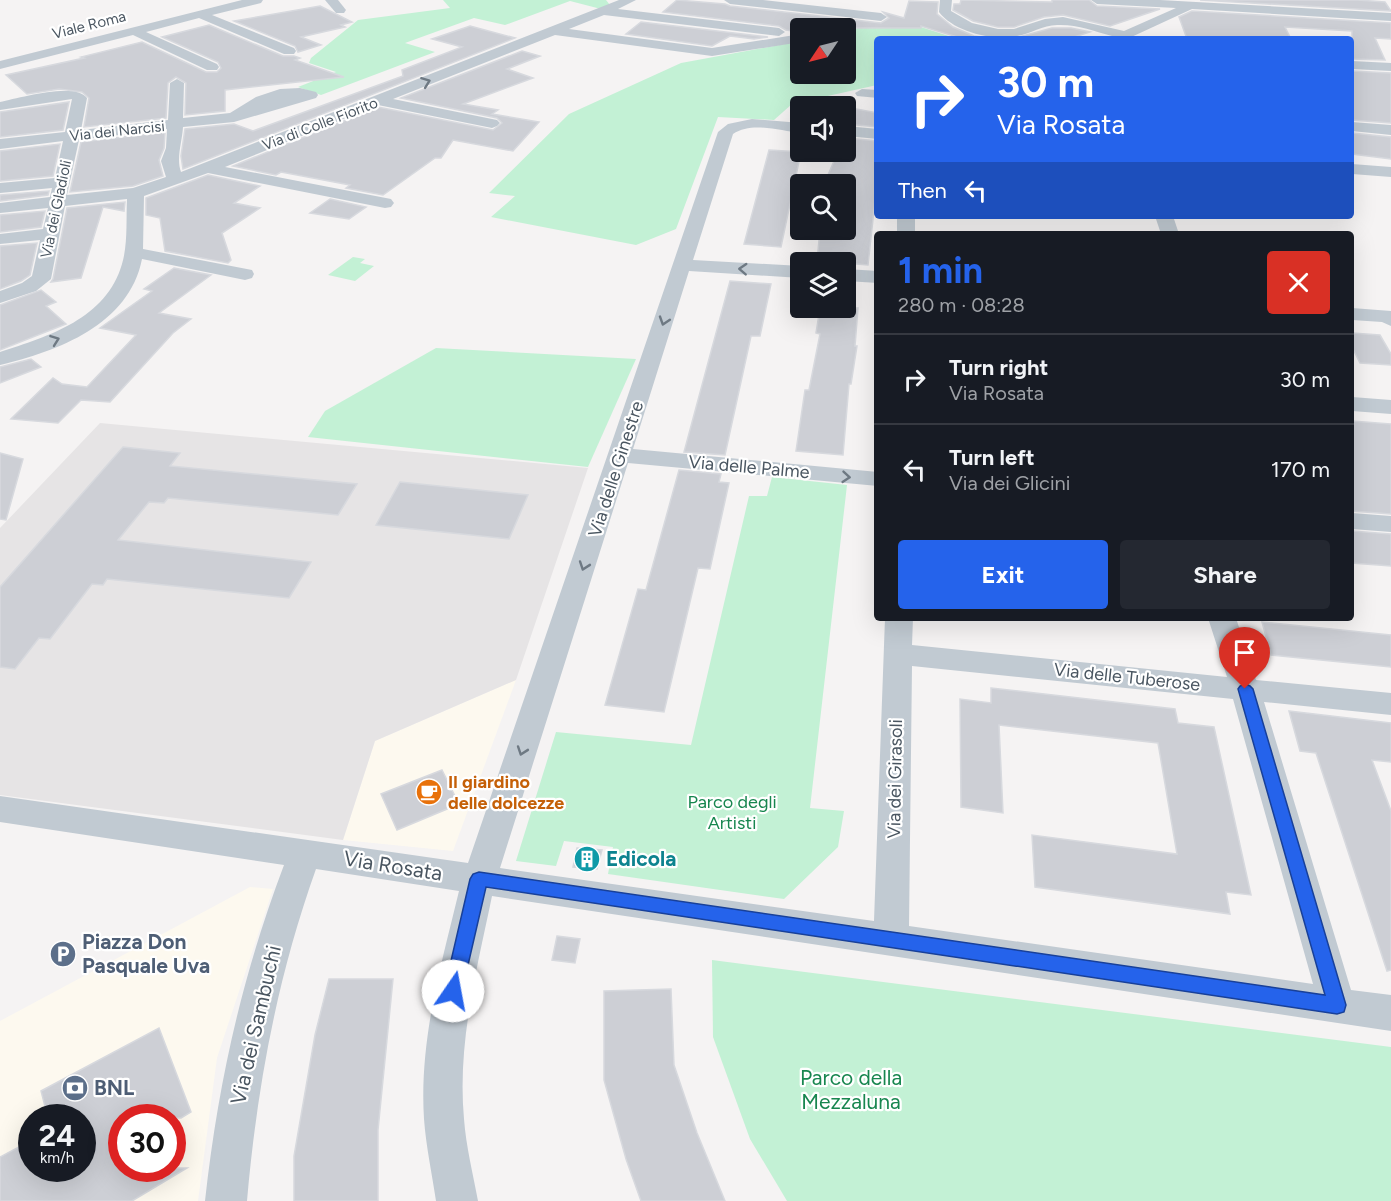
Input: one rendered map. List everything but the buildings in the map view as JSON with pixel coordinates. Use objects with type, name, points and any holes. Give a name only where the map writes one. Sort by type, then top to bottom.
[{"type":"street","name":"Viale Roma","points":[[0,65],[257,0]]},
{"type":"street","points":[[331,0],[340,10]]},
{"type":"street","name":"Via di Colle Fiorito","points":[[0,208],[136,193],[207,168],[630,0]]},
{"type":"street","points":[[730,0],[881,17]]},
{"type":"street","points":[[946,0],[945,12],[950,16],[967,25],[998,33],[1014,33],[1058,21],[1116,36]]},
{"type":"street","points":[[1096,0],[1189,3],[1391,17]]},
{"type":"street","points":[[241,4],[253,5],[272,1]]},
{"type":"street","points":[[742,15],[755,3]]},
{"type":"street","points":[[1122,36],[1189,3]]},
{"type":"street","points":[[603,11],[790,36]]},
{"type":"street","points":[[199,14],[289,51]]},
{"type":"street","points":[[134,31],[212,67]]},
{"type":"street","points":[[554,31],[712,52],[790,39]]},
{"type":"street","points":[[1354,65],[1391,67]]},
{"type":"street","points":[[175,180],[169,161],[174,148],[177,83]]},
{"type":"street","name":"Via dei Narcisi","points":[[0,144],[234,117],[258,100],[270,95],[295,91],[354,110]]},
{"type":"street","points":[[862,93],[874,94]]},
{"type":"street","name":"Via dei Gladioli","points":[[0,106],[79,95],[80,99],[69,118],[71,136],[40,281],[0,297]]},
{"type":"street","points":[[378,101],[492,123]]},
{"type":"street","name":"Via delle Ginestre","points":[[457,1201],[444,1119],[444,1057],[448,1012],[479,879],[727,131],[734,126],[747,124],[790,127]]},
{"type":"street","points":[[1354,127],[1391,130]]},
{"type":"street","points":[[856,132],[874,134]]},
{"type":"street","points":[[207,168],[385,203]]},
{"type":"street","points":[[1354,169],[1391,172]]},
{"type":"street","points":[[0,188],[62,182]]},
{"type":"street","points":[[0,359],[60,338],[91,322],[114,298],[125,281],[133,252],[136,193]]},
{"type":"street","points":[[0,239],[51,233]]},
{"type":"street","points":[[133,252],[245,274]]},
{"type":"street","points":[[682,266],[790,271]]},
{"type":"street","points":[[856,276],[874,277]]},
{"type":"street","points":[[1354,314],[1389,316],[1391,320]]},
{"type":"street","points":[[1354,404],[1391,407]]},
{"type":"street","name":"Via delle Palme","points":[[621,455],[874,480]]},
{"type":"street","points":[[1354,521],[1391,524]]},
{"type":"street","name":"Via dei Girasoli","points":[[891,941],[899,621]]},
{"type":"street","points":[[1223,621],[1337,1005]]},
{"type":"street","name":"Via delle Tuberose","points":[[898,654],[1391,704]]},
{"type":"street","name":"Via Rosata","points":[[0,808],[1391,1013]]},
{"type":"street","name":"Via dei Sambuchi","points":[[226,1201],[236,1115],[250,1034],[275,937],[305,853]]},
{"type":"shaded area","points":[[100,423],[588,468],[516,680],[375,741],[343,840],[0,795],[0,528]]},
{"type":"shaded area","points":[[516,680],[453,851],[343,840],[375,741]]},
{"type":"shaded area","points":[[250,887],[273,889],[217,1058],[198,1201],[0,1201],[0,1021]]},
{"type":"green space","points":[[443,0],[606,0],[610,5],[601,9],[570,1],[505,25],[474,18],[405,43],[435,52],[321,95],[298,87],[336,72],[309,63],[311,58],[358,20],[450,8]]},
{"type":"green space","points":[[896,19],[949,36],[874,36],[874,86],[828,96],[790,96],[790,106],[774,120],[718,117],[676,229],[636,245],[491,217],[515,196],[489,193],[569,114],[681,63],[790,43],[790,84],[856,84],[856,29]]},
{"type":"green space","points":[[353,257],[365,259],[360,263],[374,266],[355,281],[328,275]]},
{"type":"green space","points":[[436,348],[636,359],[588,467],[308,437],[325,411]]},
{"type":"green space","name":"Parco degli Artisti","points":[[772,477],[847,485],[810,808],[844,811],[838,847],[784,899],[608,874],[613,847],[564,841],[556,866],[516,861],[556,732],[691,745],[749,496],[767,496]]},
{"type":"green space","name":"Parco della Mezzaluna","points":[[712,960],[1391,1047],[1391,1201],[787,1201],[750,1139],[713,1037]]},
{"type":"place","name":"Il giardino delle dolcezze","points":[[429,792]]},
{"type":"place","name":"Edicola","points":[[587,859]]},
{"type":"place","name":"Piazza Don Pasquale Uva","points":[[63,954]]},
{"type":"place","name":"BNL","points":[[75,1088]]},
{"type":"route","points":[[453,991],[479,879],[1337,1005],[1245,689]]}]
